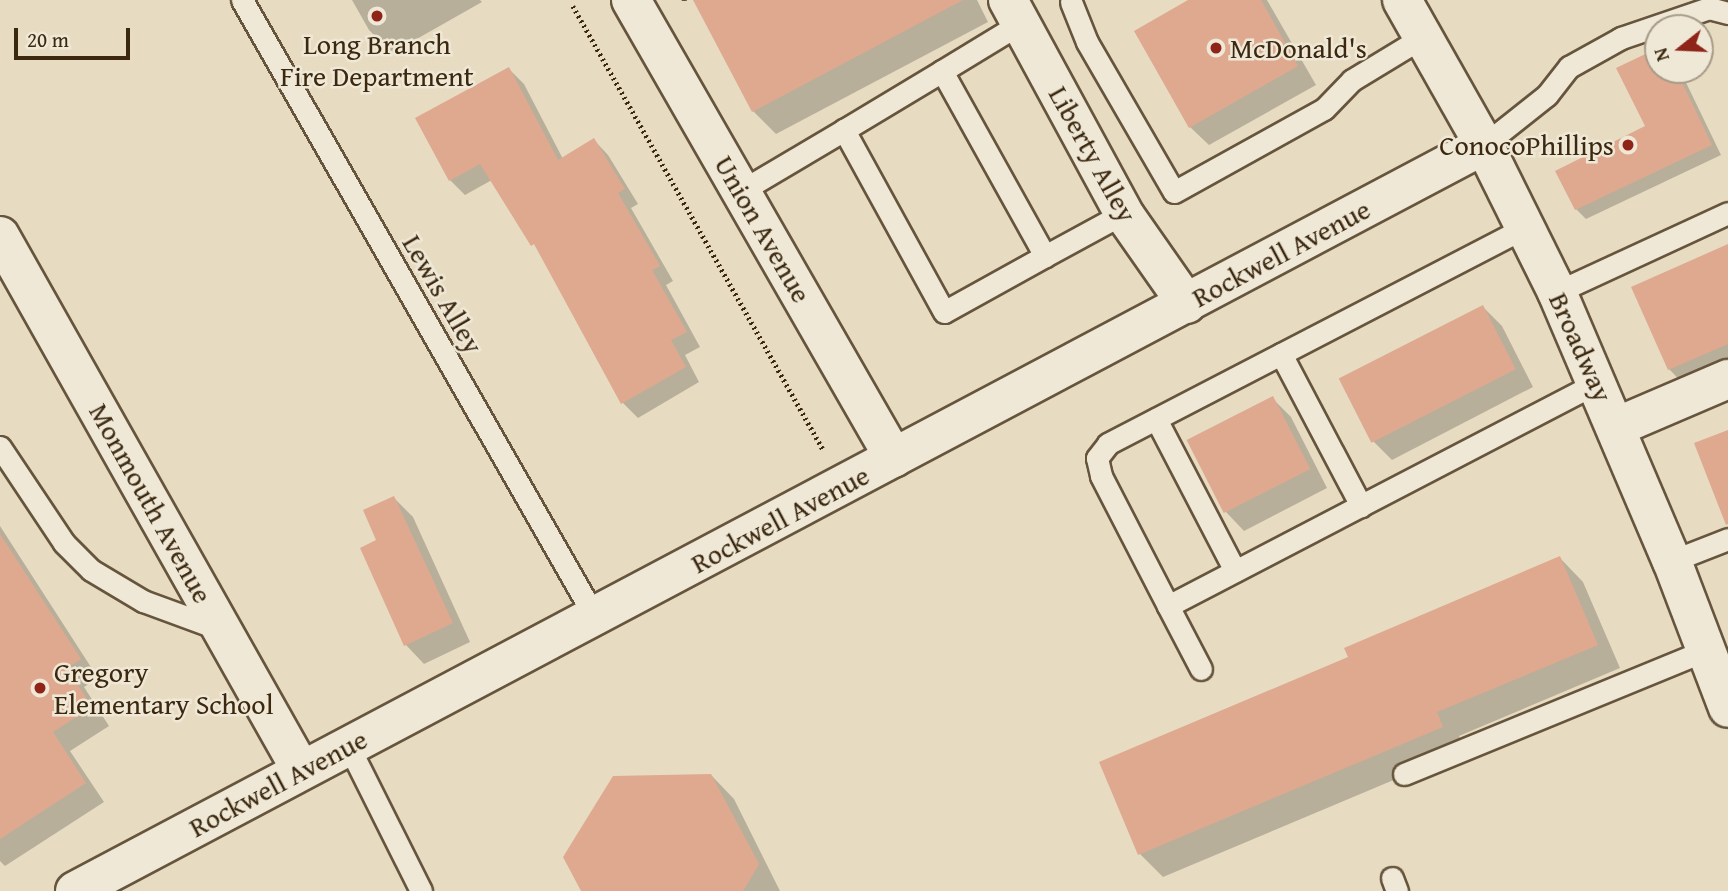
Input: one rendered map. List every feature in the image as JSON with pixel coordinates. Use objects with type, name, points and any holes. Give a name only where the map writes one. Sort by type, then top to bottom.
[{"type":"street","name":"Union Avenue","points":[[631,0],[894,458]]},
{"type":"street","name":"Broadway","points":[[1402,0],[1484,145],[1557,292],[1672,561],[1728,708]]},
{"type":"street","name":"Liberty Alley","points":[[1015,11],[1124,213],[1186,304]]},
{"type":"street","name":"Rockwell Avenue","points":[[75,891],[1484,145]]},
{"type":"street","name":"Monmouth Avenue","points":[[0,236],[302,770]]},
{"type":"street","points":[[1616,427],[1728,379]]},
{"type":"lane","name":"Lewis Alley","points":[[242,0],[595,617]]},
{"type":"lane","points":[[1070,1],[1087,43],[1174,192],[1325,109],[1352,80],[1423,37]]},
{"type":"lane","points":[[1484,145],[1547,95],[1569,67],[1620,37],[1709,8],[1728,13]]},
{"type":"lane","points":[[741,191],[942,71],[1015,11]]},
{"type":"lane","points":[[942,71],[1045,256]]},
{"type":"lane","points":[[844,130],[944,312],[1124,213]]},
{"type":"lane","points":[[1557,292],[1728,213]]},
{"type":"lane","points":[[1201,669],[1101,476],[1097,458],[1108,444],[1526,227]]},
{"type":"lane","points":[[1281,354],[1361,506]]},
{"type":"lane","points":[[1168,606],[1597,383]]},
{"type":"lane","points":[[1156,419],[1235,570]]},
{"type":"lane","points":[[0,447],[64,543],[91,570],[143,601],[223,630]]},
{"type":"lane","points":[[1672,561],[1728,539]]},
{"type":"lane","points":[[1405,774],[1706,650]]},
{"type":"lane","points":[[348,745],[422,891]]},
{"type":"path","points":[[573,6],[828,456]]},
{"type":"building","points":[[693,0],[963,0],[752,112]]},
{"type":"building","name":"McDonald's","points":[[1188,0],[1261,0],[1298,66],[1189,128],[1134,31]]},
{"type":"building","points":[[1644,55],[1644,84],[1683,84],[1712,145],[1575,210],[1555,171],[1645,126],[1616,68]]},
{"type":"building","points":[[509,67],[558,160],[594,138],[625,189],[618,193],[660,266],[652,270],[687,332],[671,340],[686,367],[621,404],[534,244],[531,246],[480,164],[449,181],[415,118]]},
{"type":"building","points":[[1728,244],[1728,344],[1668,370],[1631,287]]},
{"type":"building","points":[[1483,305],[1516,369],[1371,443],[1339,379]]},
{"type":"building","points":[[1273,396],[1310,469],[1224,513],[1187,440]]},
{"type":"building","points":[[1728,430],[1728,524],[1726,525],[1694,443]]},
{"type":"building","points":[[394,496],[453,623],[404,646],[360,548],[376,540],[363,510]]},
{"type":"building","name":"Gregory Elementary School","points":[[0,534],[81,659],[67,668],[92,707],[53,732],[86,783],[0,839]]},
{"type":"building","points":[[1560,556],[1598,645],[1437,712],[1443,727],[1138,855],[1099,762],[1348,657],[1344,648]]},
{"type":"building","points":[[711,774],[759,864],[743,891],[581,891],[563,857],[613,776]]},
{"type":"place","name":"Long Branch Fire Department","points":[[377,16]]},
{"type":"place","name":"McDonald's","points":[[1216,48]]},
{"type":"place","name":"ConocoPhillips","points":[[1628,145]]},
{"type":"place","name":"Gregory Elementary School","points":[[40,688]]}]
